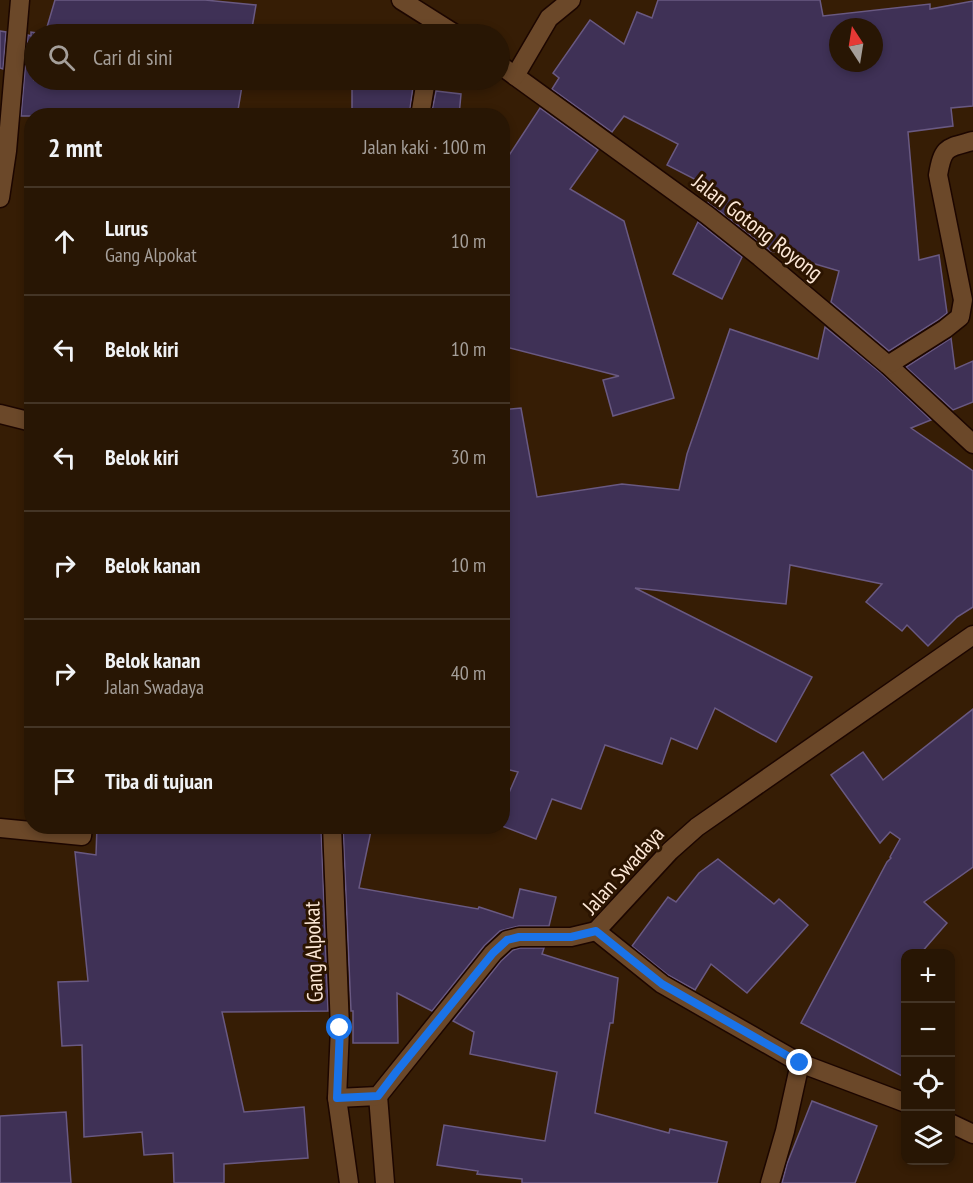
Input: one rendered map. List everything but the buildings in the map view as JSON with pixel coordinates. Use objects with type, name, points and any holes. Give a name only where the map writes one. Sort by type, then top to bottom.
[{"type":"street","points":[[0,198],[7,151],[20,0]]},
{"type":"street","points":[[401,0],[430,24]]},
{"type":"street","points":[[515,76],[549,18],[571,0]]},
{"type":"street","name":"Jalan Gotong Royong","points":[[510,72],[707,215],[760,257],[888,365],[973,444]]},
{"type":"street","points":[[421,108],[424,90]]},
{"type":"street","points":[[888,365],[960,317],[963,300],[938,175],[941,158],[948,148],[973,141]]},
{"type":"street","points":[[0,414],[24,420]]},
{"type":"street","name":"Jalan Swadaya","points":[[901,1101],[800,1063],[662,984],[596,931],[670,851],[697,827],[973,635]]},
{"type":"street","points":[[0,828],[24,829]]},
{"type":"street","name":"Gang Alpokat","points":[[332,834],[342,1098],[349,1183]]},
{"type":"street","points":[[342,1098],[373,1097],[493,953],[507,940],[519,937],[571,937],[596,931]]},
{"type":"street","points":[[770,1183],[785,1131],[800,1063]]},
{"type":"street","points":[[373,1097],[385,1183]]},
{"type":"street","points":[[955,1124],[973,1134]]},
{"type":"route","points":[[340,1028],[337,1098],[378,1096],[493,953],[507,940],[519,937],[571,937],[596,931],[662,984],[800,1063]]}]
